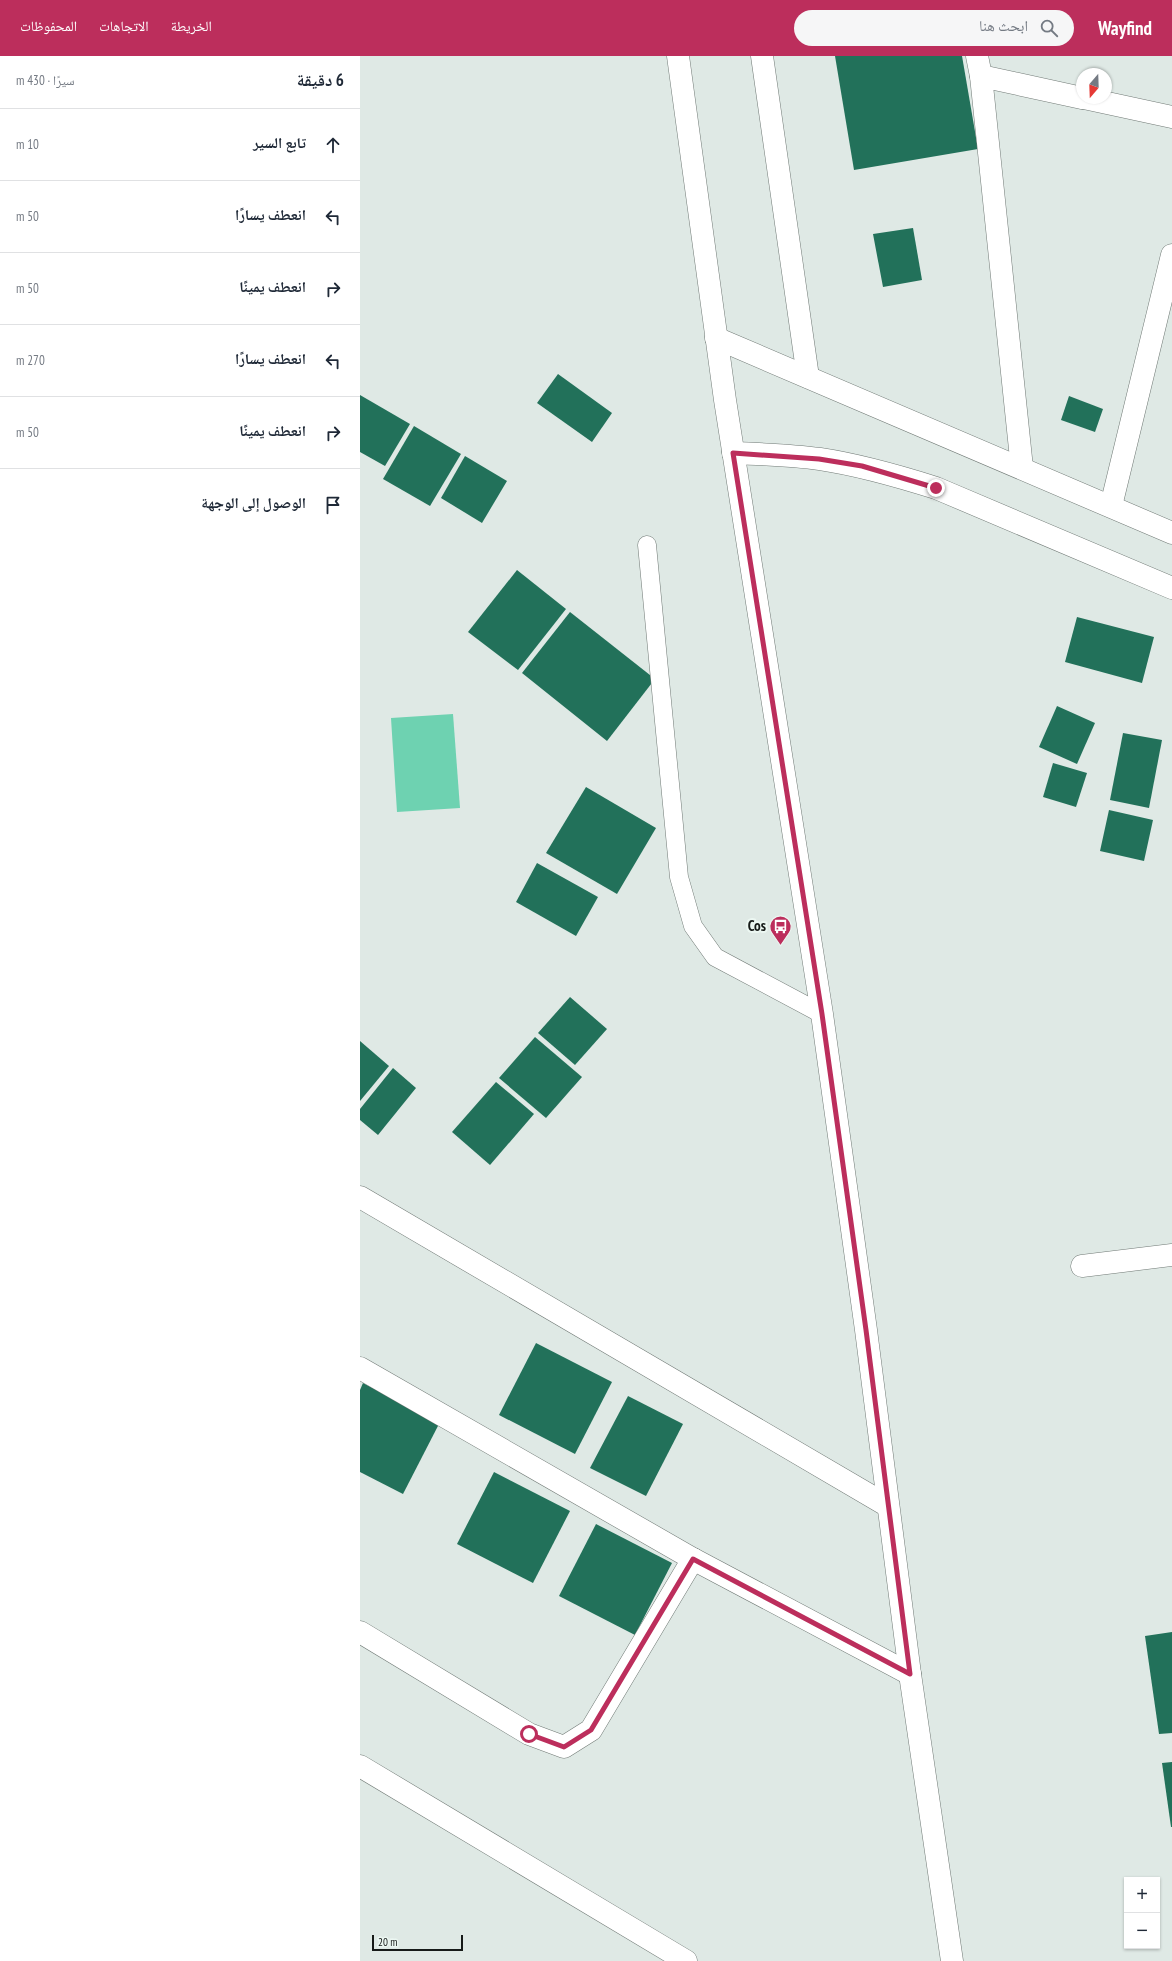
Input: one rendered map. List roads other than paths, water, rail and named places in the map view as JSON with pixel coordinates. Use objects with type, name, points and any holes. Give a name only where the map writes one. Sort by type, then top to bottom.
[{"type":"street","points":[[678,56],[733,453],[822,1014],[866,1330],[910,1674],[952,1961]]},
{"type":"street","points":[[762,56],[808,377]]},
{"type":"street","points":[[1022,468],[979,66],[1076,96]]},
{"type":"street","points":[[1111,104],[1172,117]]},
{"type":"street","points":[[1111,506],[1172,255]]},
{"type":"street","points":[[716,338],[1172,533]]},
{"type":"street","points":[[733,453],[819,459],[862,466],[899,476],[936,488],[1172,588]]},
{"type":"street","points":[[360,1197],[888,1506]]},
{"type":"street","points":[[1082,1266],[1172,1255]]},
{"type":"street","points":[[360,1368],[693,1559],[910,1674]]},
{"type":"street","points":[[360,1632],[529,1734],[564,1747],[591,1730],[693,1559]]},
{"type":"street","points":[[360,1766],[686,1961]]},
{"type":"lane","points":[[647,545],[679,877],[693,926],[715,957],[822,1014]]},
{"type":"place","name":"Cos","points":[[781,946]]}]
